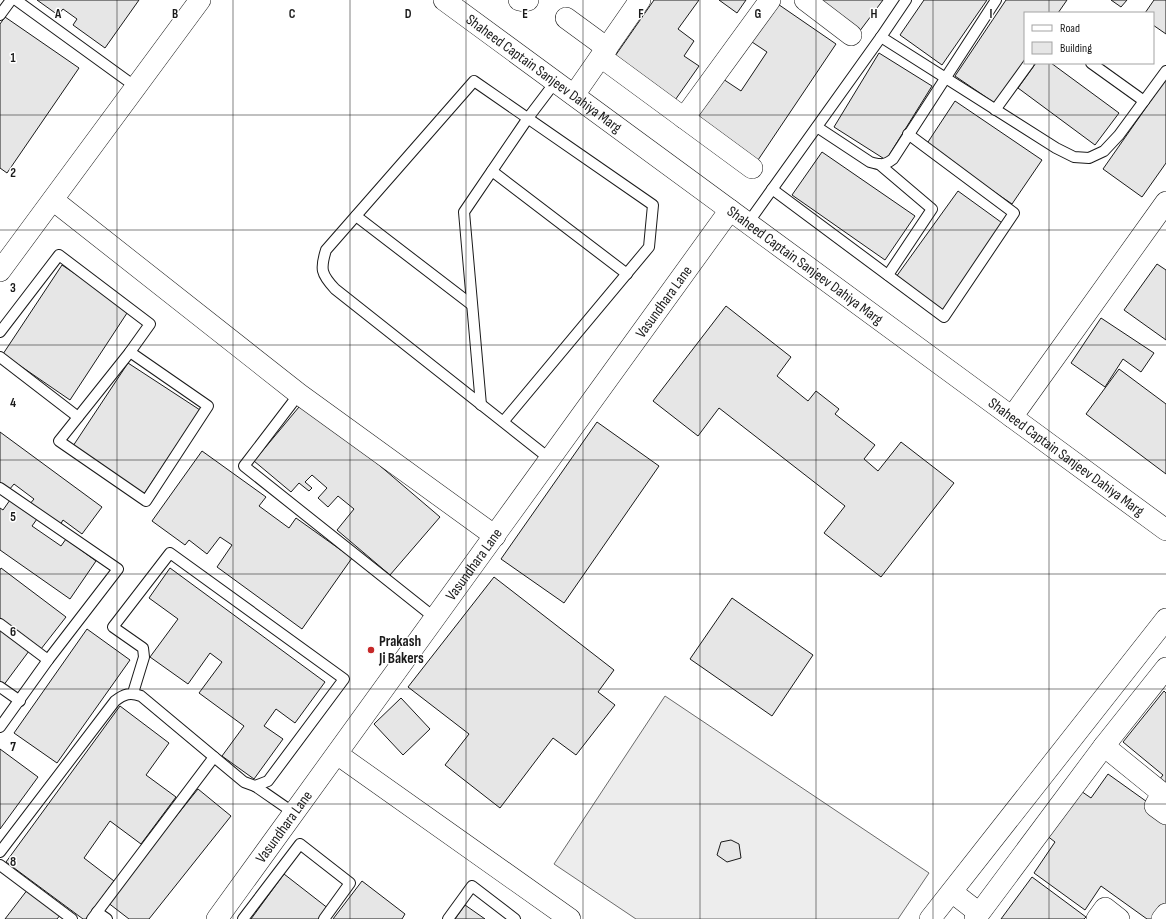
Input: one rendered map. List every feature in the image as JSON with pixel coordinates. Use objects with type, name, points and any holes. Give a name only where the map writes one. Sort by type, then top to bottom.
[{"type":"street","points":[[0,271],[200,0]]},
{"type":"street","name":"Shaheed Captain Sanjeev Dahiya Marg","points":[[444,0],[1166,530]]},
{"type":"street","points":[[519,0],[528,0]]},
{"type":"street","points":[[574,95],[640,0]]},
{"type":"street","points":[[684,118],[770,0]]},
{"type":"street","points":[[805,0],[851,35]]},
{"type":"street","points":[[566,18],[604,52],[684,118],[752,168]]},
{"type":"street","points":[[53,200],[299,394],[495,536]]},
{"type":"street","points":[[1012,417],[1166,202]]},
{"type":"street","name":"Vasundhara Lane","points":[[217,919],[730,210]]},
{"type":"street","points":[[930,919],[1166,619]]},
{"type":"street","points":[[952,892],[977,916],[1104,746],[1166,668]]},
{"type":"street","points":[[1104,746],[1162,793],[1155,806],[1166,814]]},
{"type":"street","points":[[337,754],[570,919]]},
{"type":"street","points":[[1096,919],[1104,908],[1119,919]]},
{"type":"street","points":[[1162,919],[1166,914]]},
{"type":"lane","points":[[0,15],[11,0]]},
{"type":"lane","points":[[16,0],[136,87]]},
{"type":"lane","points":[[748,223],[906,0]]},
{"type":"lane","points":[[817,127],[870,162],[887,164],[893,159],[996,0]]},
{"type":"lane","points":[[881,37],[1056,148],[1074,156],[1089,158],[1104,151],[1119,135],[1166,71]]},
{"type":"lane","points":[[995,110],[1028,64]]},
{"type":"lane","points":[[1092,64],[1144,101]]},
{"type":"lane","points":[[503,422],[649,247],[653,205],[474,81],[326,250],[322,264],[325,279],[335,290],[550,459]]},
{"type":"lane","points":[[481,405],[464,212],[528,118],[556,81]]},
{"type":"lane","points":[[772,190],[944,317],[1014,213],[908,134]]},
{"type":"lane","points":[[879,164],[932,209],[888,275]]},
{"type":"lane","points":[[492,171],[627,274]]},
{"type":"lane","points":[[356,216],[472,305]]},
{"type":"lane","points":[[0,332],[59,255],[150,324],[130,352],[59,441],[146,501],[208,406],[130,352]]},
{"type":"lane","points":[[0,357],[78,417]]},
{"type":"lane","points":[[299,394],[244,466],[435,618]]},
{"type":"lane","points":[[0,488],[118,569],[48,660],[0,727]]},
{"type":"lane","points":[[133,693],[144,657],[143,648],[113,627],[170,553],[344,679],[268,781],[255,786]]},
{"type":"lane","points":[[0,624],[48,660]]},
{"type":"lane","points":[[0,687],[20,701]]},
{"type":"lane","points":[[0,852],[115,701],[123,695],[133,693],[140,696],[244,782],[255,786],[294,813]]},
{"type":"lane","points":[[107,919],[94,915],[214,757]]},
{"type":"lane","points":[[243,919],[300,844],[350,883],[324,919]]},
{"type":"lane","points":[[0,865],[72,919]]},
{"type":"lane","points":[[448,919],[472,886],[515,919]]},
{"type":"shaded area","points":[[665,696],[929,873],[898,919],[636,919],[554,864]]},
{"type":"building","points":[[37,0],[139,0],[105,48],[73,25],[77,19],[63,9],[58,15]]},
{"type":"building","points":[[654,0],[699,0],[678,29],[694,41],[684,56],[699,66],[673,103],[613,59]]},
{"type":"building","points":[[719,0],[746,0],[737,13]]},
{"type":"building","points":[[772,0],[836,44],[756,163],[691,119],[720,77],[741,91],[767,52],[746,38]]},
{"type":"building","points":[[818,0],[883,0],[859,32]]},
{"type":"building","points":[[924,0],[987,0],[942,65],[900,35]]},
{"type":"building","points":[[1006,0],[1067,0],[1059,12],[1024,12],[1024,63],[996,104],[955,76]]},
{"type":"building","points":[[1111,0],[1127,0],[1121,7]]},
{"type":"building","points":[[1154,0],[1166,0],[1166,34],[1154,26],[1154,12],[1146,12]]},
{"type":"building","points":[[5,17],[79,68],[7,173],[0,168],[0,24]]},
{"type":"building","points":[[879,53],[932,86],[886,160],[834,127]]},
{"type":"building","points":[[1035,64],[1052,64],[1119,113],[1095,145],[1018,88]]},
{"type":"building","points":[[1166,79],[1166,163],[1142,197],[1103,169]]},
{"type":"building","points":[[955,101],[1042,160],[1012,204],[926,145]]},
{"type":"building","points":[[822,152],[915,216],[885,260],[792,195]]},
{"type":"building","points":[[958,191],[1005,225],[943,311],[896,277]]},
{"type":"building","points":[[1157,264],[1166,270],[1166,340],[1124,310]]},
{"type":"building","points":[[62,265],[129,310],[70,400],[3,354]]},
{"type":"building","points":[[726,306],[791,357],[777,376],[808,401],[816,391],[839,409],[835,414],[875,445],[864,459],[878,471],[901,442],[954,483],[881,577],[824,533],[845,506],[719,408],[698,436],[653,401]]},
{"type":"building","points":[[1101,318],[1154,353],[1141,372],[1123,359],[1105,387],[1071,363]]},
{"type":"building","points":[[128,363],[200,410],[144,494],[73,446]]},
{"type":"building","points":[[1119,369],[1166,404],[1166,474],[1086,414]]},
{"type":"building","points":[[304,401],[440,517],[390,575],[337,530],[354,509],[338,496],[328,507],[318,498],[327,488],[312,475],[305,482],[312,488],[309,491],[299,483],[291,492],[254,461]]},
{"type":"building","points":[[597,422],[659,466],[564,603],[501,559]]},
{"type":"building","points":[[0,432],[102,507],[82,534],[63,520],[59,527],[29,505],[34,499],[14,484],[9,490],[0,483]]},
{"type":"building","points":[[202,451],[266,497],[259,506],[289,528],[296,518],[352,558],[302,629],[217,567],[232,545],[220,537],[207,554],[189,540],[185,545],[152,521]]},
{"type":"building","points":[[10,500],[37,519],[32,526],[61,546],[66,539],[96,561],[70,599],[0,550],[0,508],[3,510]]},
{"type":"building","points":[[1,568],[66,617],[41,649],[0,618]]},
{"type":"building","points":[[170,568],[325,682],[295,723],[276,709],[264,726],[283,739],[254,779],[222,756],[244,726],[199,693],[222,662],[210,653],[188,684],[150,657],[178,619],[149,598]]},
{"type":"building","points":[[494,577],[614,670],[598,692],[615,705],[576,755],[553,738],[500,808],[445,765],[469,734],[408,687]]},
{"type":"building","points":[[732,598],[813,655],[772,716],[690,659]]},
{"type":"building","points":[[87,629],[130,660],[57,763],[14,733]]},
{"type":"building","points":[[0,630],[29,651],[3,686],[0,684]]},
{"type":"building","points":[[1164,691],[1166,693],[1166,796],[1154,786],[1163,775],[1123,742]]},
{"type":"building","points":[[401,698],[430,729],[403,755],[374,724]]},
{"type":"building","points":[[120,706],[169,743],[146,775],[176,797],[141,844],[110,821],[84,858],[114,881],[86,919],[83,919],[6,862]]},
{"type":"building","points":[[0,749],[38,777],[0,829]]},
{"type":"building","points":[[1108,774],[1164,814],[1166,822],[1166,908],[1159,919],[1147,919],[1101,886],[1085,910],[1034,873],[1055,842],[1046,835],[1078,789],[1091,798]]},
{"type":"building","points":[[198,789],[231,816],[149,919],[129,919],[107,902]]},
{"type":"building","points":[[731,840],[739,844],[741,858],[727,862],[717,855],[721,842]]},
{"type":"building","points":[[284,874],[329,909],[321,919],[251,919]]},
{"type":"building","points":[[1032,877],[1086,917],[1084,919],[1001,919]]},
{"type":"building","points":[[362,881],[405,914],[402,919],[333,919]]},
{"type":"building","points":[[28,889],[61,914],[57,919],[5,919]]},
{"type":"building","points":[[465,905],[485,919],[455,919]]},
{"type":"place","name":"Prakash Ji Bakers","points":[[371,650]]}]
